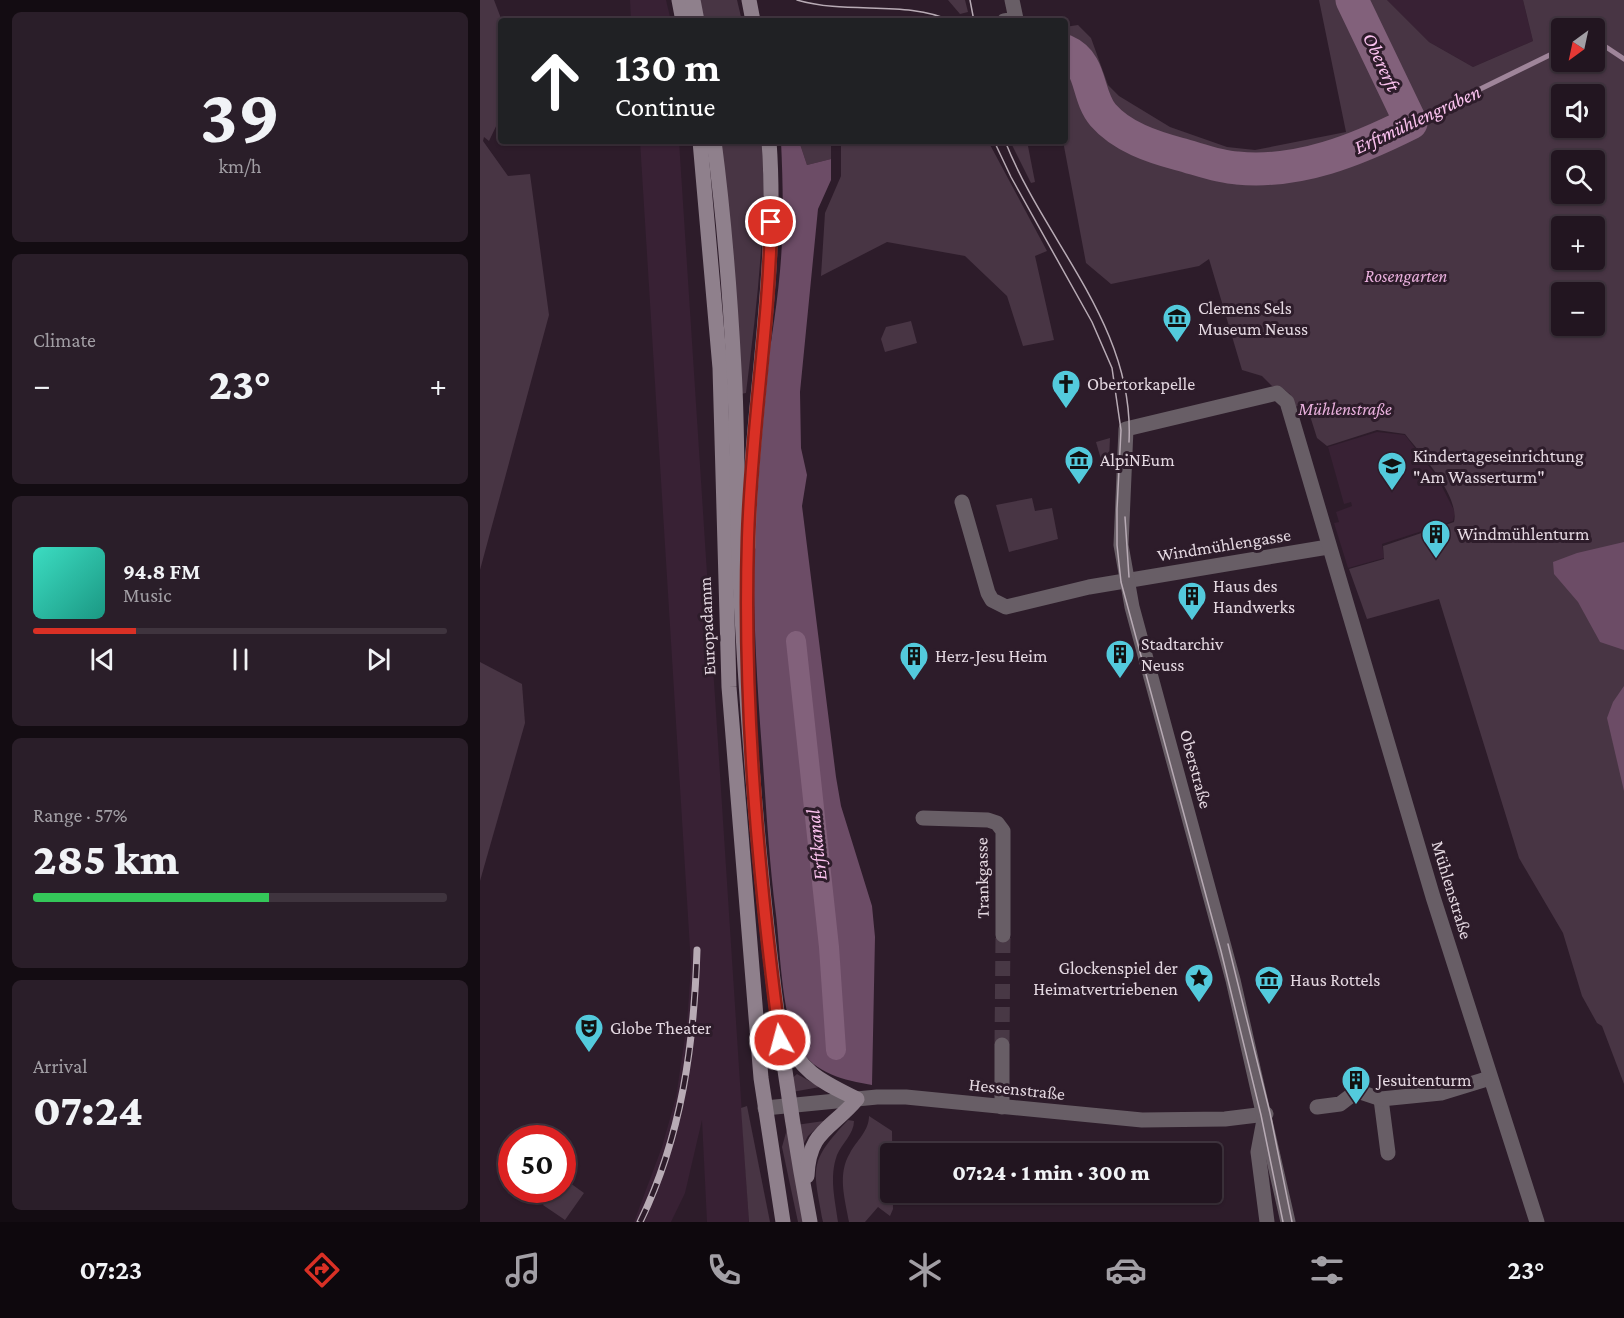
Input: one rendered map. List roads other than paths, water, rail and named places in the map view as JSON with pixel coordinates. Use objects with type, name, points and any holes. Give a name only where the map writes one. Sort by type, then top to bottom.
[{"type":"main road","points":[[679,0],[682,18]]},
{"type":"main road","points":[[693,0],[696,18]]},
{"type":"main road","name":"Europadamm","points":[[700,144],[720,368],[729,687],[765,1108],[783,1222]]},
{"type":"main road","name":"Europadamm","points":[[714,144],[722,205],[734,371],[739,558],[746,685],[777,1017],[788,1106],[810,1222]]},
{"type":"main road","points":[[746,685],[748,538],[753,436],[771,259],[772,184],[769,144]]},
{"type":"main road","points":[[777,1017],[790,1047],[806,1071],[857,1099],[817,1137],[811,1147],[807,1158],[804,1190]]},
{"type":"street","points":[[1010,18],[1012,0]]},
{"type":"street","name":"Mühlenstraße","points":[[1126,429],[1270,393],[1283,396],[1287,402],[1328,547],[1490,1078],[1537,1222]]},
{"type":"street","name":"Oberstraße","points":[[1126,429],[1121,522],[1126,581],[1230,970],[1266,1114],[1288,1222]]},
{"type":"street","name":"Windmühlengasse","points":[[962,502],[988,593],[999,605],[1013,606],[1089,586],[1328,547]]},
{"type":"street","name":"Trankgasse","points":[[923,818],[988,820],[997,823],[1003,831],[1003,935]]},
{"type":"street","points":[[1002,1045],[1002,1107]]},
{"type":"street","points":[[1317,1107],[1340,1104],[1357,1091],[1381,1099],[1441,1093],[1490,1078]]},
{"type":"street","name":"Hessenstraße","points":[[765,1108],[857,1099],[906,1097],[1142,1120],[1224,1119],[1266,1114]]},
{"type":"street","points":[[1381,1099],[1388,1153]]},
{"type":"street","name":"Oberstraße","points":[[1266,1114],[1258,1152],[1267,1222]]},
{"type":"water","name":"Obererft","points":[[1340,0],[1367,0],[1416,107],[1390,119],[1389,101]]},
{"type":"waterway","name":"Erftmühlengraben","points":[[1068,53],[1074,56],[1085,71],[1094,98],[1103,115],[1119,129],[1138,140],[1169,151],[1230,167],[1260,169],[1305,164],[1349,151],[1411,123],[1352,0]]},
{"type":"waterway","name":"Erftmühlengraben","points":[[1605,46],[1624,59]]},
{"type":"waterway","name":"Erftmühlengraben","points":[[1411,123],[1551,54]]},
{"type":"waterway","name":"Erftkanal","points":[[796,641],[829,947],[836,1050]]},
{"type":"tunnel","points":[[1002,1045],[1003,935]]},
{"type":"tram line","points":[[797,0],[836,7],[916,11],[942,18]]},
{"type":"tram line","points":[[970,0],[973,18]]},
{"type":"tram line","points":[[995,144],[1011,177],[1092,322],[1112,368],[1121,430],[1117,509],[1117,545],[1121,582],[1221,951],[1261,1115],[1283,1222]]},
{"type":"tram line","points":[[1006,144],[1042,215],[1103,322],[1118,360],[1127,400],[1129,442]]},
{"type":"tram line","points":[[1125,517],[1129,577]]},
{"type":"tram line","points":[[1228,944],[1270,1113],[1292,1222]]},
{"type":"railway","points":[[640,1222],[654,1189],[676,1123],[689,1055],[697,950]]},
{"type":"place","name":"Clemens Sels Museum Neuss","points":[[1177,344]]},
{"type":"place","name":"Obertorkapelle","points":[[1066,410]]},
{"type":"place","name":"AlpiNEum","points":[[1079,486]]},
{"type":"place","name":"Kindertageseinrichtung \"Am Wasserturm\"","points":[[1392,492]]},
{"type":"place","name":"Windmühlenturm","points":[[1436,560]]},
{"type":"place","name":"Haus des Handwerks","points":[[1192,622]]},
{"type":"place","name":"Stadtarchiv Neuss","points":[[1120,680]]},
{"type":"place","name":"Herz-Jesu Heim","points":[[914,682]]},
{"type":"place","name":"Glockenspiel der Heimatvertriebenen","points":[[1199,1004]]},
{"type":"place","name":"Haus Rottels","points":[[1269,1006]]},
{"type":"place","name":"Globe Theater","points":[[589,1054]]},
{"type":"place","name":"Jesuitenturm","points":[[1356,1106]]},
{"type":"park label","name":"Rosengarten","points":[[1406,276]]}]
